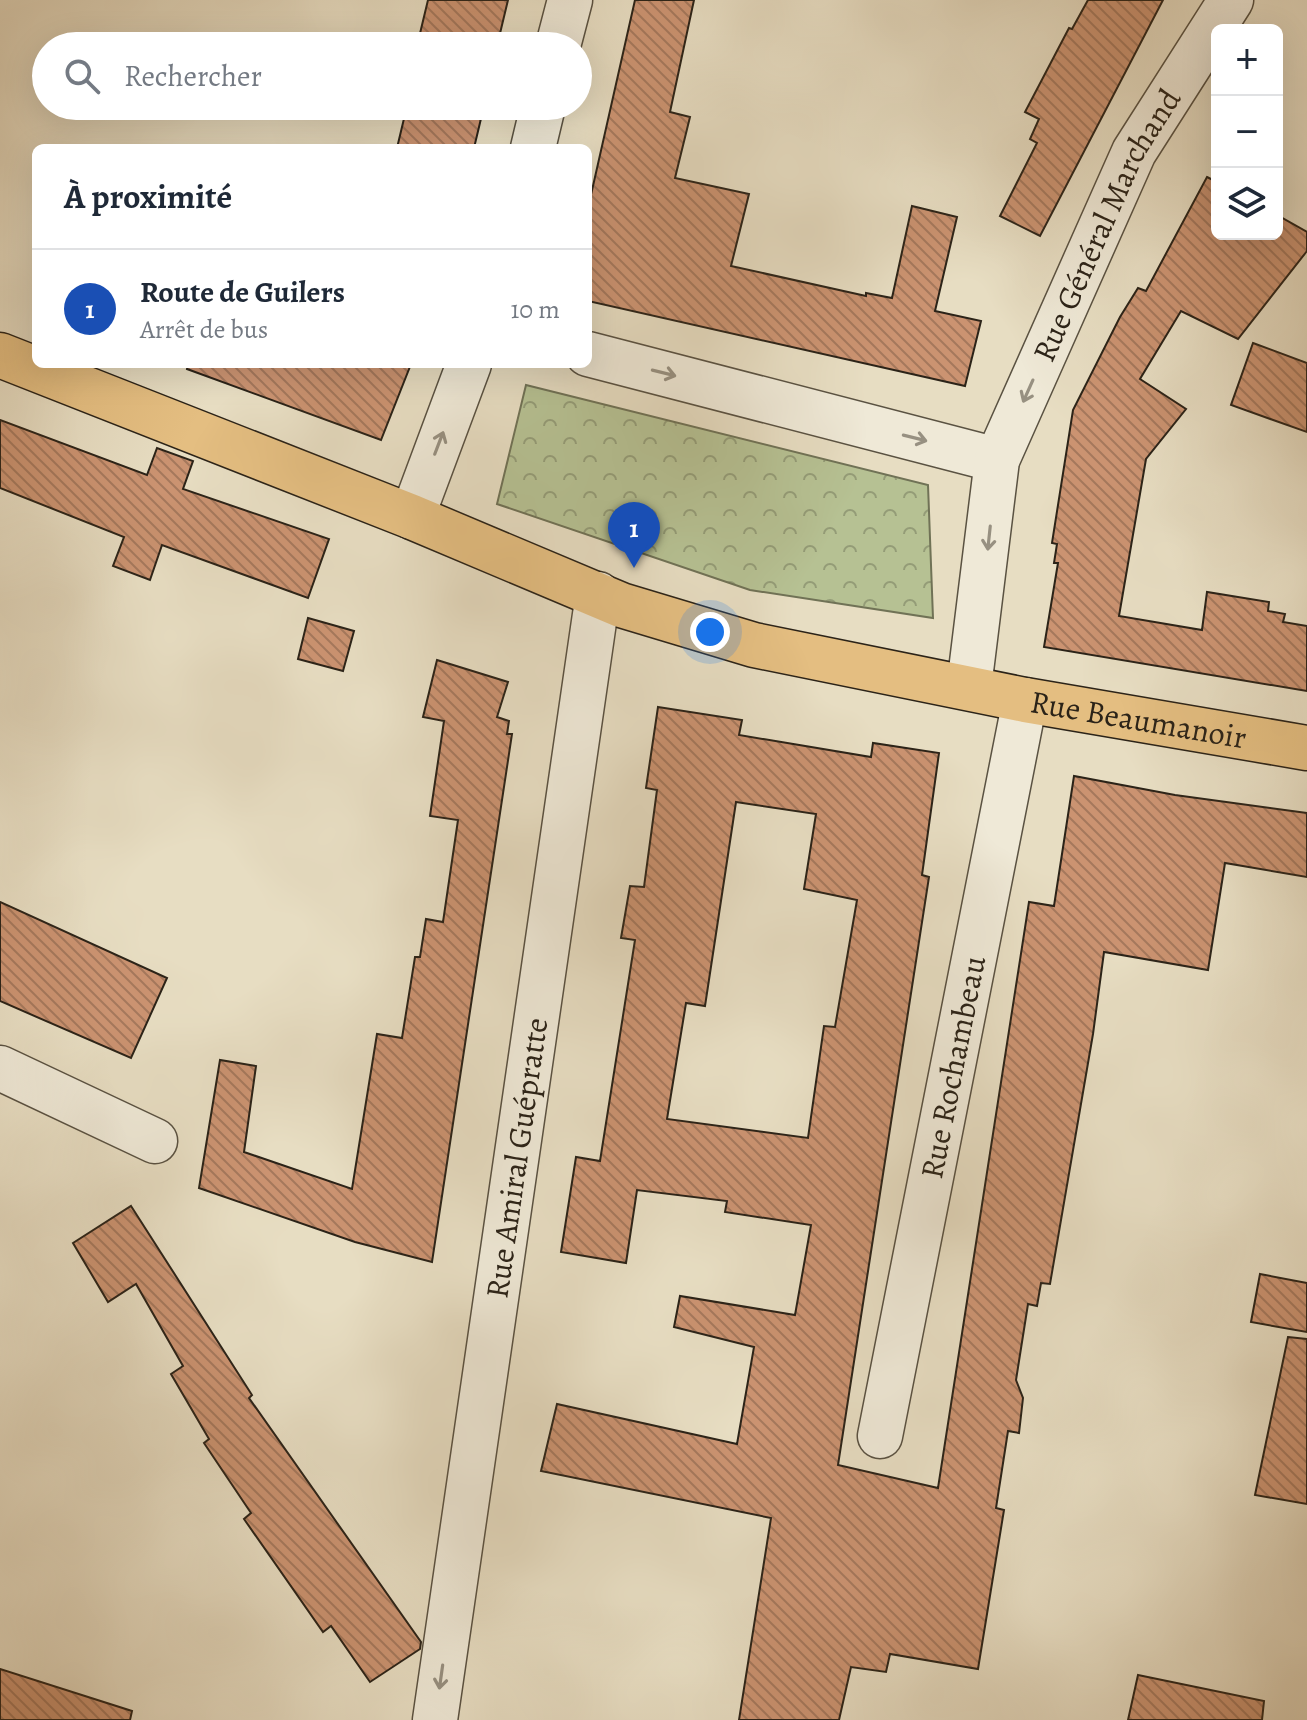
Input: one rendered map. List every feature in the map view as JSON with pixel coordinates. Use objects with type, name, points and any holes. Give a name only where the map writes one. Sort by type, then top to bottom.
[{"type":"main road","name":"Rue Beaumanoir","points":[[0,355],[32,368]]},
{"type":"main road","name":"Rue Beaumanoir","points":[[33,368],[412,517],[621,605],[754,645],[1025,700],[1307,748]]},
{"type":"street","points":[[562,32],[570,0]]},
{"type":"street","name":"Rue Général Marchand","points":[[969,687],[997,460],[1134,152],[1231,0]]},
{"type":"street","points":[[534,144],[540,120]]},
{"type":"street","points":[[592,355],[997,460]]},
{"type":"street","points":[[412,517],[468,368]]},
{"type":"street","name":"Rue Amiral Guépratte","points":[[435,1720],[598,594]]},
{"type":"street","name":"Rue Rochambeau","points":[[880,1436],[1025,700]]},
{"type":"street","points":[[0,1068],[155,1141]]},
{"type":"green space","points":[[526,385],[928,485],[933,618],[750,590],[497,504]]},
{"type":"building","points":[[428,0],[508,0],[500,32],[420,32]]},
{"type":"building","points":[[635,0],[694,0],[670,112],[690,117],[675,178],[749,194],[731,266],[866,296],[866,293],[892,298],[912,206],[957,217],[935,311],[981,321],[965,386],[592,302],[592,190]]},
{"type":"building","points":[[1088,0],[1163,0],[1040,236],[1000,216],[1037,143],[1030,139],[1039,119],[1025,112],[1069,28],[1072,29]]},
{"type":"building","points":[[404,120],[481,120],[475,144],[398,144]]},
{"type":"building","points":[[1207,177],[1211,179],[1211,240],[1283,240],[1283,218],[1307,232],[1307,251],[1238,339],[1181,311],[1140,379],[1186,409],[1146,459],[1119,616],[1202,630],[1207,592],[1269,602],[1268,611],[1285,614],[1283,622],[1307,626],[1307,691],[1044,647],[1058,563],[1054,563],[1057,544],[1052,543],[1073,410],[1120,317],[1138,288],[1146,291]]},
{"type":"building","points":[[1253,343],[1307,363],[1307,432],[1231,405]]},
{"type":"building","points":[[187,368],[409,368],[381,440]]},
{"type":"building","points":[[0,420],[147,475],[157,448],[193,461],[183,489],[329,539],[308,598],[162,545],[150,580],[113,566],[124,537],[0,488]]},
{"type":"building","points":[[308,618],[354,631],[343,671],[298,659]]},
{"type":"building","points":[[437,660],[508,682],[497,717],[509,721],[507,734],[512,734],[432,1262],[355,1242],[199,1188],[220,1060],[256,1066],[244,1152],[352,1189],[377,1034],[402,1038],[415,957],[420,957],[426,919],[443,922],[458,820],[430,816],[444,721],[423,717]]},
{"type":"building","points":[[658,707],[742,720],[739,735],[871,757],[873,743],[939,753],[922,875],[929,877],[838,1465],[938,1488],[1029,902],[1054,906],[1074,776],[1175,795],[1307,813],[1307,877],[1225,863],[1208,970],[1104,952],[1050,1284],[1041,1283],[1037,1306],[1028,1304],[1016,1380],[1023,1398],[1019,1433],[1008,1431],[996,1508],[1004,1510],[978,1669],[890,1654],[886,1672],[851,1667],[839,1720],[739,1720],[771,1518],[541,1471],[557,1404],[737,1444],[754,1347],[674,1327],[680,1296],[795,1315],[811,1225],[725,1212],[727,1201],[637,1190],[626,1263],[561,1252],[576,1157],[600,1161],[635,940],[621,938],[630,886],[644,887],[657,790],[646,788]],"holes":[[[736,802],[816,814],[804,889],[857,900],[835,1027],[824,1026],[808,1138],[667,1119],[686,1003],[705,1006]]]},
{"type":"building","points":[[0,902],[167,978],[131,1058],[0,1001]]},
{"type":"building","points":[[131,1206],[252,1395],[249,1398],[421,1642],[420,1649],[370,1682],[331,1626],[323,1632],[244,1519],[251,1513],[204,1443],[209,1439],[171,1374],[183,1366],[136,1284],[108,1302],[73,1243]]},
{"type":"building","points":[[1260,1274],[1307,1283],[1307,1332],[1251,1322]]},
{"type":"building","points":[[1288,1337],[1307,1339],[1307,1504],[1255,1495]]},
{"type":"building","points":[[0,1669],[132,1711],[130,1720],[0,1720]]},
{"type":"building","points":[[1138,1675],[1264,1701],[1262,1720],[1128,1720]]},
{"type":"place","name":"Route de Guilers","points":[[634,568]]}]
